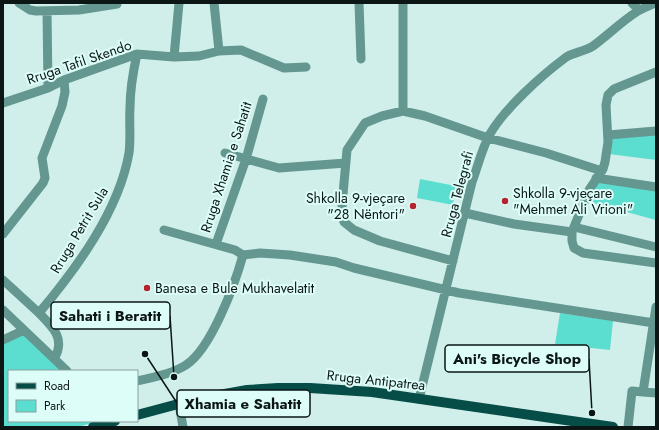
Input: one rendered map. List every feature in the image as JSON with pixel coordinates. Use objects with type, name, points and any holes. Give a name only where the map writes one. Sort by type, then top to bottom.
[{"type":"main road","name":"Rruga Antipatrea","points":[[138,415],[240,391],[278,388],[353,390],[613,427]]},
{"type":"main road","points":[[93,427],[110,422]]},
{"type":"street","points":[[19,3],[30,10],[47,11],[79,10],[117,4]]},
{"type":"street","points":[[174,57],[179,3]]},
{"type":"street","points":[[214,3],[220,51]]},
{"type":"street","points":[[359,3],[361,59]]},
{"type":"street","points":[[403,3],[403,111]]},
{"type":"street","points":[[632,3],[639,10]]},
{"type":"street","name":"Rruga Telegrafi","points":[[419,399],[472,182],[488,138],[496,125],[507,112],[530,88],[548,73],[572,54],[594,45],[639,10],[655,3]]},
{"type":"street","points":[[47,11],[48,88]]},
{"type":"street","name":"Rruga Tafil Skendo","points":[[3,103],[48,88],[64,80],[137,54],[174,57],[199,56],[220,51],[241,50],[284,68],[306,67]]},
{"type":"street","name":"Rruga Petrit Sula","points":[[39,313],[73,271],[117,196],[125,174],[129,152],[131,91],[133,71],[137,54]]},
{"type":"street","points":[[656,72],[610,92],[607,98],[607,155],[599,174],[585,198],[573,229],[572,241],[574,248],[583,253],[656,263]]},
{"type":"street","points":[[3,234],[43,183],[45,178],[42,158],[62,106],[65,92],[64,80]]},
{"type":"street","name":"Rruga Xhamia e Sahatit","points":[[216,244],[246,158],[264,99]]},
{"type":"street","points":[[453,261],[380,241],[354,230],[344,222],[342,205],[347,150],[365,123],[382,116],[403,111],[425,116],[488,138],[546,153],[599,174],[656,187]]},
{"type":"street","points":[[608,135],[656,131]]},
{"type":"street","points":[[225,153],[279,168],[346,163]]},
{"type":"street","points":[[465,213],[514,224],[573,229],[656,247]]},
{"type":"street","points":[[164,230],[235,250],[243,255],[260,253],[336,262],[354,268],[446,291],[654,323]]},
{"type":"street","points":[[138,381],[174,371],[186,365],[196,357],[204,347],[225,305],[243,255]]},
{"type":"street","points":[[3,280],[54,328],[59,343],[58,352],[54,359]]},
{"type":"street","points":[[643,392],[656,307]]},
{"type":"street","points":[[3,310],[66,370]]},
{"type":"street","points":[[3,340],[24,330]]},
{"type":"street","points":[[628,427],[632,391],[656,393]]},
{"type":"street","points":[[179,404],[183,427]]},
{"type":"green space","points":[[656,134],[656,160],[609,154],[611,137]]},
{"type":"green space","points":[[420,179],[456,186],[453,205],[417,198]]},
{"type":"green space","points":[[597,182],[656,190],[656,220],[586,201]]},
{"type":"green space","points":[[560,313],[613,321],[610,350],[555,344]]},
{"type":"green space","points":[[23,334],[61,370],[8,370],[8,422],[96,422],[78,427],[3,427],[3,345]]},
{"type":"place","name":"Shkolla 9-vjeçare \"Mehmet Ali Vrioni\"","points":[[505,201]]},
{"type":"place","name":"Shkolla 9-vjeçare \"28 Nëntori\"","points":[[413,206]]},
{"type":"place","name":"Banesa e Bule Mukhavelatit","points":[[147,288]]},
{"type":"place","name":"Xhamia e Sahatit","points":[[145,354]]},
{"type":"place","name":"Sahati i Beratit","points":[[174,377]]},
{"type":"place","name":"Ani's Bicycle Shop","points":[[592,413]]}]
